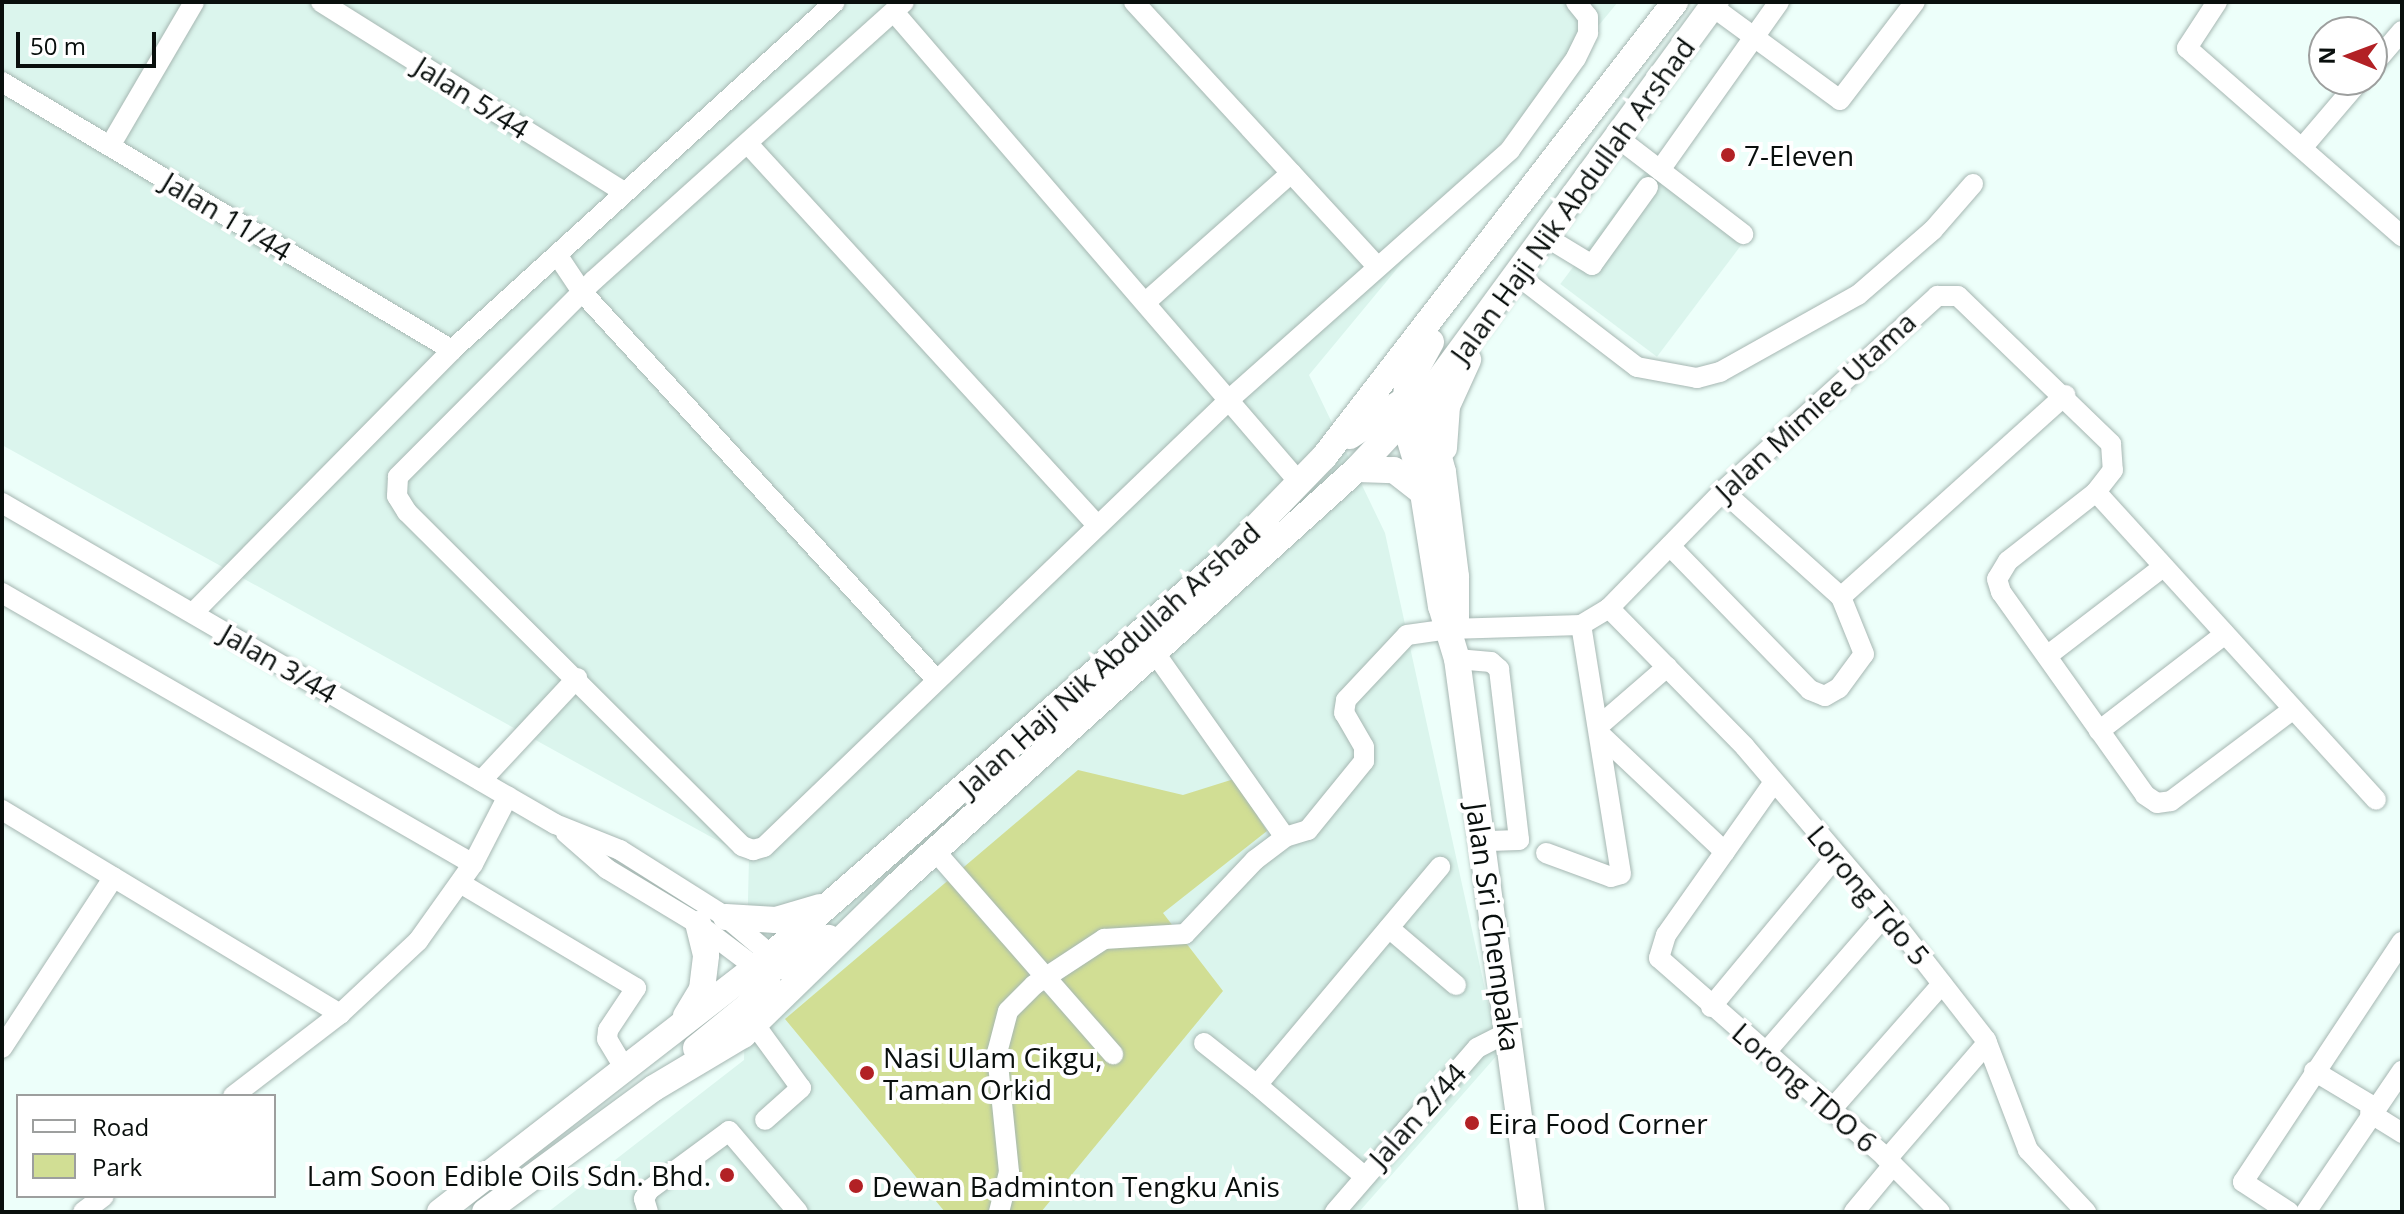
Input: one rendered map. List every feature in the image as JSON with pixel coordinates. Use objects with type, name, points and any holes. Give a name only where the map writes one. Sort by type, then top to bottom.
[{"type":"main road","name":"Jalan Haji Nik Abdullah Arshad","points":[[440,1212],[675,1027],[700,1014],[766,963],[1226,558],[1324,457],[1491,247],[1675,2]]},
{"type":"main road","name":"Jalan Haji Nik Abdullah Arshad","points":[[485,1212],[654,1088],[755,1025],[884,900],[1357,469],[1493,308],[1714,4]]},
{"type":"main road","points":[[1454,640],[1436,580],[1409,408],[1414,369],[1491,247]]},
{"type":"main road","points":[[1443,472],[1447,406],[1493,308]]},
{"type":"main road","points":[[1324,457],[1375,416],[1409,408]]},
{"type":"main road","points":[[1409,408],[1434,433],[1443,472],[1456,577],[1454,640]]},
{"type":"main road","points":[[1357,469],[1394,470],[1423,493]]},
{"type":"main road","name":"Jalan Sri Chempaka","points":[[1454,640],[1510,1031],[1532,1212]]},
{"type":"main road","points":[[654,1088],[671,1068],[749,1005],[766,963],[806,956],[884,900]]},
{"type":"main road","points":[[726,917],[776,920],[835,901]]},
{"type":"main road","points":[[675,1027],[702,989],[706,955],[698,924]]},
{"type":"street","points":[[110,146],[194,2]]},
{"type":"street","name":"Jalan 5/44","points":[[321,2],[624,192]]},
{"type":"street","points":[[193,613],[452,350],[835,2]]},
{"type":"street","points":[[1134,2],[1378,267]]},
{"type":"street","points":[[1299,482],[1231,398],[899,7],[582,292],[398,477],[397,496],[742,846],[753,850],[764,847],[935,678],[1231,398],[1510,150],[1576,58],[1588,33],[1588,17],[1576,2]]},
{"type":"street","points":[[1546,237],[1592,265],[1779,2]]},
{"type":"street","points":[[1714,4],[1836,99],[1845,99],[1915,2]]},
{"type":"street","points":[[2217,2],[2187,48],[2402,236]]},
{"type":"street","points":[[2388,47],[2402,31]]},
{"type":"street","name":"Jalan 11/44","points":[[2,82],[452,350]]},
{"type":"street","points":[[2302,148],[2346,96]]},
{"type":"street","points":[[1618,138],[1654,178],[1743,234]]},
{"type":"street","points":[[748,144],[1097,525]]},
{"type":"street","points":[[1147,301],[1291,173]]},
{"type":"street","points":[[1517,275],[1637,367],[1651,374],[1697,378],[1720,372],[1858,295],[1933,230],[1973,184]]},
{"type":"street","points":[[558,256],[582,292],[935,678]]},
{"type":"street","name":"Jalan Mimiee Utama","points":[[1454,640],[1581,625],[1609,608],[1723,491],[1926,302],[1947,293],[1958,296],[2065,395],[2111,444],[2113,470],[2096,492]]},
{"type":"street","points":[[1841,597],[2065,395]]},
{"type":"street","points":[[1670,546],[1817,694],[1839,688],[1864,654],[1841,597],[1723,491]]},
{"type":"street","points":[[2292,710],[2174,799],[2151,800],[1998,586],[1999,573],[2008,561],[2096,492],[2376,800]]},
{"type":"street","name":"Jalan 3/44","points":[[2,503],[555,824],[620,850],[726,917],[766,963]]},
{"type":"street","points":[[2047,656],[2163,567]]},
{"type":"street","points":[[2,593],[473,864]]},
{"type":"street","name":"Lorong Tdo 5","points":[[1609,608],[1774,782],[1887,913],[1987,1043],[2028,1150],[2086,1212]]},
{"type":"street","points":[[1546,853],[1611,877],[1621,874],[1601,731],[1581,625]]},
{"type":"street","points":[[2099,731],[2225,634]]},
{"type":"street","points":[[999,1212],[1009,1172],[997,1053],[1008,1011],[1045,978],[1108,938],[1185,934],[1255,860],[1285,837],[1308,830],[1364,761],[1364,747],[1344,713],[1350,695],[1407,635],[1454,640],[1499,669],[1519,840],[1482,841]]},
{"type":"street","points":[[1155,653],[1285,837]]},
{"type":"street","points":[[1601,731],[1667,667]]},
{"type":"street","points":[[481,781],[577,678]]},
{"type":"street","points":[[1601,731],[1725,852],[1774,782]]},
{"type":"street","points":[[236,1094],[340,1014],[418,941],[473,864],[508,796]]},
{"type":"street","points":[[2,810],[340,1014]]},
{"type":"street","name":"Jalan 3/44","points":[[555,824],[607,869],[766,963]]},
{"type":"street","points":[[936,852],[1113,1054]]},
{"type":"street","name":"Lorong TDO 6","points":[[1725,852],[1659,947],[1665,968],[1890,1162],[1940,1212]]},
{"type":"street","points":[[1711,1007],[1837,855]]},
{"type":"street","points":[[1257,1085],[1440,867]]},
{"type":"street","points":[[2,1048],[114,877]]},
{"type":"street","points":[[460,883],[636,988],[608,1030],[607,1039],[624,1067]]},
{"type":"street","points":[[1766,1052],[1887,913]]},
{"type":"street","points":[[1389,928],[1456,985]]},
{"type":"street","points":[[2289,1212],[2243,1182],[2402,942]]},
{"type":"street","points":[[1831,1110],[1942,984]]},
{"type":"street","points":[[755,1025],[801,1088],[765,1120]]},
{"type":"street","name":"Jalan 2/44","points":[[1335,1212],[1477,1048],[1510,1031]]},
{"type":"street","points":[[1204,1043],[1364,1176]]},
{"type":"street","points":[[1854,1212],[1890,1162],[1987,1043]]},
{"type":"street","points":[[2314,1071],[2402,1133]]},
{"type":"street","points":[[2306,1212],[2372,1110],[2402,1071]]},
{"type":"street","points":[[648,1212],[644,1199],[649,1190],[729,1131],[798,1212]]},
{"type":"street","points":[[83,1212],[101,1198]]},
{"type":"shaded area","points":[[2,2],[1618,2],[1309,375],[1385,533],[1499,1053],[1359,1212],[548,1212],[744,1060],[749,858],[2,445]]},
{"type":"shaded area","points":[[1647,169],[1744,242],[1657,357],[1560,284]]},
{"type":"green space","points":[[1078,770],[1183,795],[1234,779],[1267,831],[1163,913],[1223,991],[1041,1212],[945,1212],[785,1019]]},
{"type":"place","name":"7-Eleven","points":[[1728,155]]},
{"type":"place","name":"Nasi Ulam Cikgu, Taman Orkid","points":[[867,1073]]},
{"type":"place","name":"Eira Food Corner","points":[[1472,1123]]},
{"type":"place","name":"Lam Soon Edible Oils Sdn. Bhd.","points":[[727,1175]]},
{"type":"place","name":"Dewan Badminton Tengku Anis","points":[[856,1186]]}]
